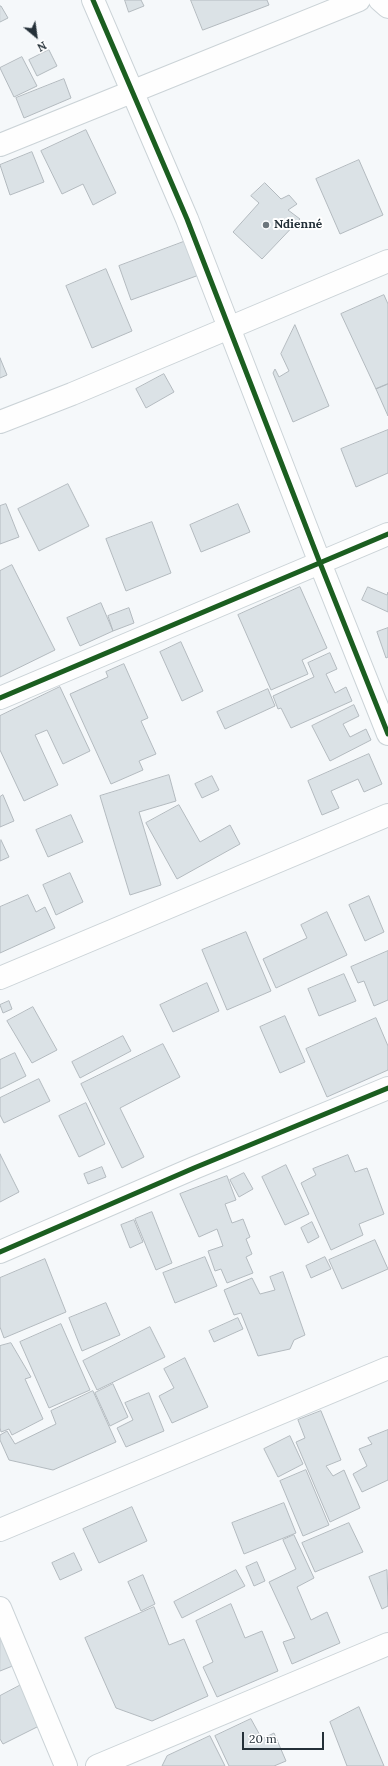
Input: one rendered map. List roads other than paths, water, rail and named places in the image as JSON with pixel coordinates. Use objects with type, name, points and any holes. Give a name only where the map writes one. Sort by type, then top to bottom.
[{"type":"street","points":[[93,0],[131,92],[187,219],[388,734]]},
{"type":"street","points":[[0,145],[359,0]]},
{"type":"street","points":[[380,0],[388,7]]},
{"type":"street","points":[[0,422],[230,328],[388,261]]},
{"type":"street","points":[[0,698],[388,534]]},
{"type":"street","points":[[0,978],[388,815]]},
{"type":"street","points":[[0,1252],[194,1168],[388,1088]]},
{"type":"street","points":[[0,1530],[388,1368]]},
{"type":"street","points":[[0,1608],[66,1766]]},
{"type":"street","points":[[97,1766],[388,1644]]},
{"type":"place","name":"Ndienné","points":[[266,225]]}]
